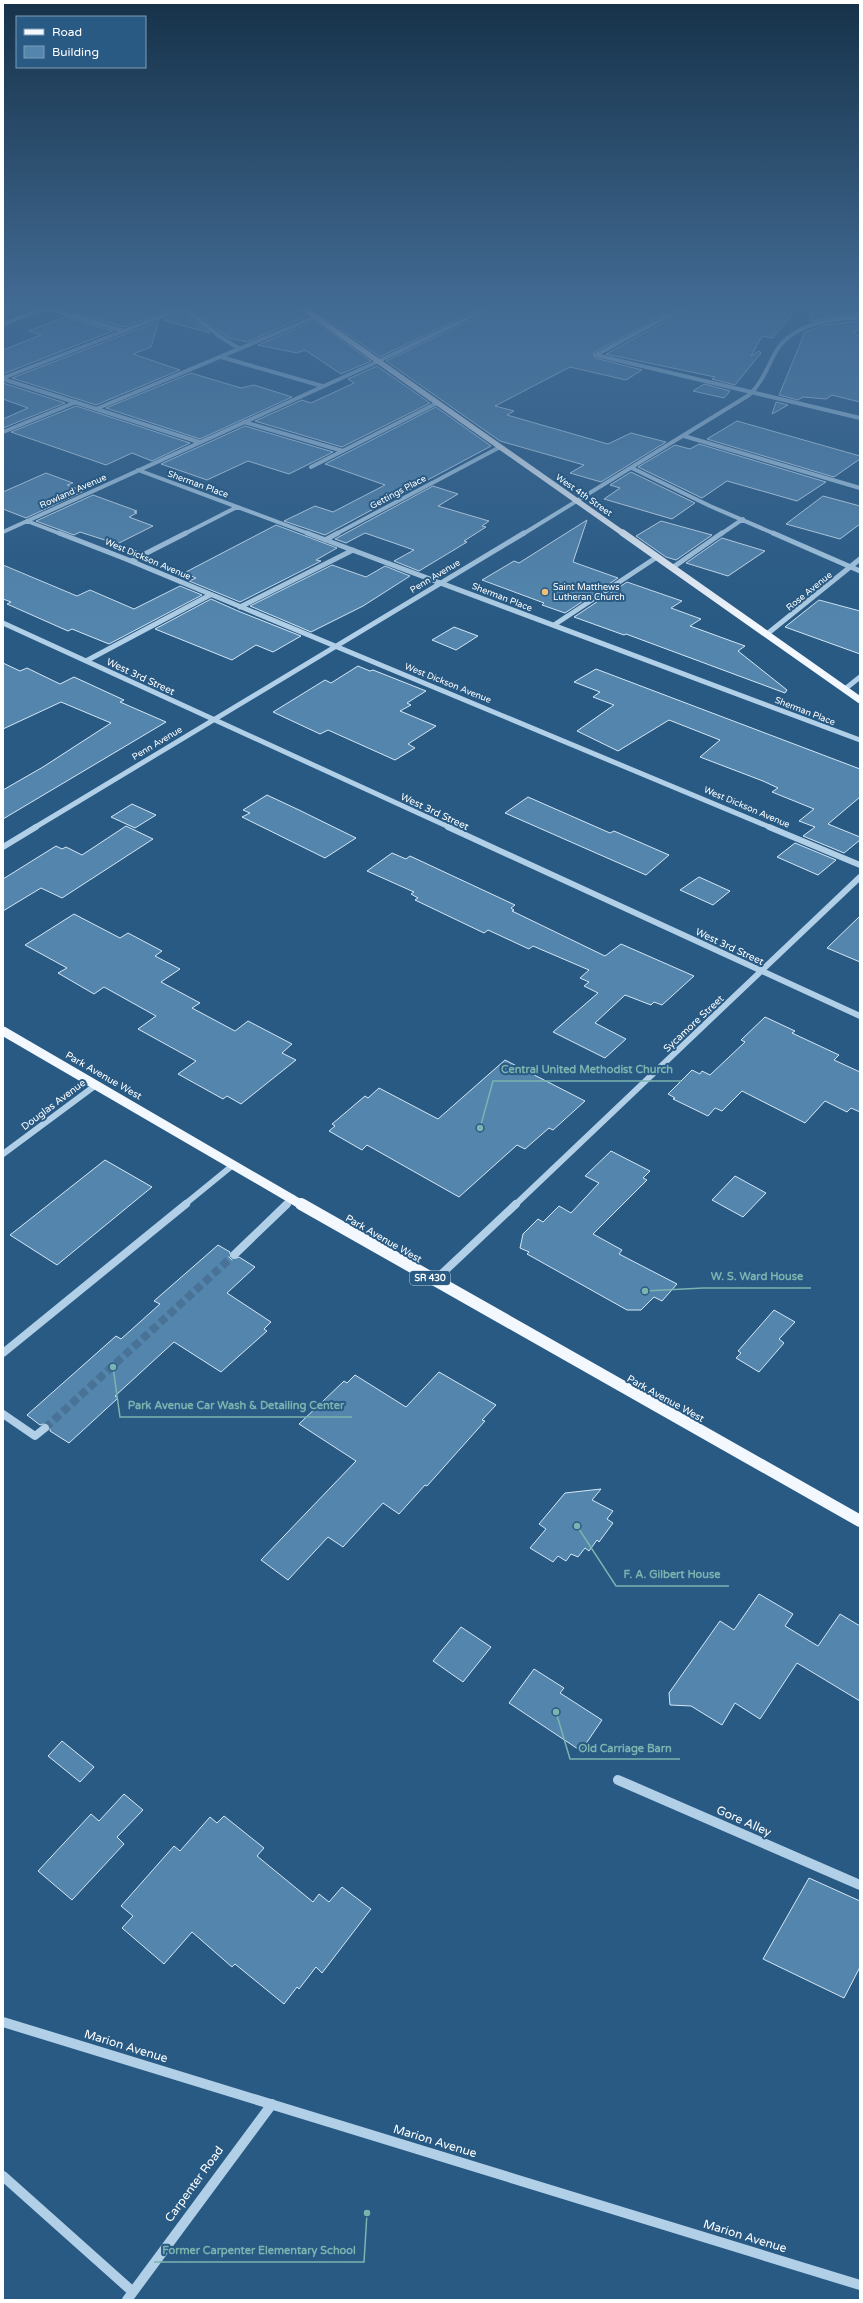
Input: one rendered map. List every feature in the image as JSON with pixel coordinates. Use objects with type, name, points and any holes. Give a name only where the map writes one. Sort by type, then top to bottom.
[{"type":"main road","name":"West 4th Street","points":[[449,411],[860,700]]},
{"type":"main road","name":"Park Avenue West","points":[[3,1031],[434,1281],[860,1521]]},
{"type":"street","points":[[3,432],[53,411]]},
{"type":"street","points":[[104,411],[199,442]]},
{"type":"street","name":"Rowland Avenue","points":[[3,532],[267,411]]},
{"type":"street","points":[[311,467],[420,411]]},
{"type":"street","name":"Penn Avenue","points":[[3,847],[334,646],[578,501],[723,411]]},
{"type":"street","points":[[832,411],[860,418]]},
{"type":"street","points":[[244,422],[343,451]]},
{"type":"street","points":[[684,436],[860,488]]},
{"type":"street","name":"Gettings Place","points":[[325,540],[500,447]]},
{"type":"street","points":[[632,468],[743,520],[850,568],[860,571]]},
{"type":"street","name":"Sherman Place","points":[[138,470],[860,740]]},
{"type":"street","points":[[131,561],[237,507]]},
{"type":"street","points":[[672,568],[743,520]]},
{"type":"street","name":"West Dickson Avenue","points":[[27,521],[131,561],[240,608],[860,865]]},
{"type":"street","points":[[240,608],[353,550]]},
{"type":"street","points":[[554,625],[657,557]]},
{"type":"street","name":"Rose Avenue","points":[[767,634],[860,559]]},
{"type":"street","points":[[86,661],[210,595]]},
{"type":"street","name":"West 3rd Street","points":[[3,623],[860,1016]]},
{"type":"street","points":[[845,690],[860,677]]},
{"type":"street","name":"Sycamore Street","points":[[434,1281],[763,971],[860,877]]},
{"type":"street","name":"Douglas Avenue","points":[[3,1154],[96,1085]]},
{"type":"street","points":[[3,1352],[233,1165]]},
{"type":"street","points":[[234,1255],[293,1198]]},
{"type":"street","points":[[3,1414],[35,1436],[45,1428]]},
{"type":"street","name":"Gore Alley","points":[[618,1780],[860,1885]]},
{"type":"street","name":"Marion Avenue","points":[[3,2022],[860,2285]]},
{"type":"street","name":"Carpenter Road","points":[[130,2296],[272,2104]]},
{"type":"street","points":[[3,2176],[130,2296]]},
{"type":"building","points":[[20,411],[44,411],[3,428],[3,419]]},
{"type":"building","points":[[62,411],[93,411],[190,443],[152,461],[132,453],[106,465],[11,432]]},
{"type":"building","points":[[117,411],[260,411],[200,439]]},
{"type":"building","points":[[276,411],[413,411],[342,447],[255,421]]},
{"type":"building","points":[[427,411],[442,411],[491,446],[325,535],[284,521],[315,506],[333,512],[385,485],[325,464]]},
{"type":"building","points":[[458,411],[513,411],[507,415],[608,444],[631,433],[666,442],[601,482],[570,473],[584,465],[500,441]]},
{"type":"building","points":[[737,421],[860,456],[860,459],[834,477],[707,439]]},
{"type":"building","points":[[245,426],[333,452],[289,474],[248,461],[207,480],[161,464]]},
{"type":"building","points":[[699,444],[826,482],[797,501],[727,481],[702,498],[638,467],[675,445],[690,449]]},
{"type":"building","points":[[631,472],[695,503],[672,519],[604,499],[620,488],[610,485]]},
{"type":"building","points":[[46,473],[73,483],[67,485],[84,491],[26,518],[3,509],[3,492]]},
{"type":"building","points":[[433,486],[458,494],[438,506],[489,521],[482,526],[486,527],[464,541],[467,542],[419,571],[394,561],[414,550],[365,533],[346,543],[335,539]]},
{"type":"building","points":[[93,495],[137,511],[134,512],[137,513],[129,517],[153,526],[117,544],[80,532],[74,535],[36,521]]},
{"type":"building","points":[[823,496],[860,506],[860,524],[840,539],[786,524]]},
{"type":"building","points":[[587,520],[573,562],[618,578],[565,613],[542,605],[544,603],[482,580],[514,561],[519,563]]},
{"type":"building","points":[[661,521],[712,535],[676,560],[666,557],[636,536]]},
{"type":"building","points":[[276,525],[337,548],[316,560],[321,561],[240,602],[189,581],[196,578],[184,573]]},
{"type":"building","points":[[722,538],[765,551],[728,576],[686,563]]},
{"type":"building","points":[[3,565],[77,596],[90,590],[134,609],[180,586],[202,595],[109,644],[72,629],[68,631],[7,604],[11,602],[3,599]]},
{"type":"building","points":[[332,565],[366,577],[385,566],[410,576],[363,606],[311,632],[250,606]]},
{"type":"building","points":[[627,582],[682,601],[671,608],[701,619],[690,626],[745,646],[738,651],[787,690],[785,693],[626,634],[624,635],[574,617]]},
{"type":"building","points":[[211,599],[301,636],[273,652],[256,645],[232,660],[155,629]]},
{"type":"building","points":[[819,600],[860,611],[860,654],[785,627]]},
{"type":"building","points":[[454,627],[478,636],[456,650],[432,640]]},
{"type":"building","points":[[3,663],[20,671],[27,668],[60,684],[74,677],[124,700],[120,702],[166,722],[3,819],[3,790],[43,767],[111,723],[61,702],[3,729]]},
{"type":"building","points":[[358,666],[370,671],[373,670],[426,691],[407,703],[411,705],[400,711],[436,726],[408,744],[415,748],[395,760],[328,730],[320,734],[273,712],[325,680],[331,683]]},
{"type":"building","points":[[596,669],[860,769],[860,797],[828,824],[860,837],[860,840],[844,853],[803,836],[815,827],[799,821],[814,809],[772,792],[778,788],[763,781],[700,757],[720,740],[669,720],[618,751],[577,731],[614,705],[593,697],[600,692],[574,682]]},
{"type":"building","points":[[267,795],[356,838],[325,858],[242,817],[250,813],[243,810]]},
{"type":"building","points":[[528,797],[610,833],[614,831],[669,855],[646,875],[505,813]]},
{"type":"building","points":[[132,804],[156,815],[135,828],[111,817]]},
{"type":"building","points":[[126,826],[153,839],[62,898],[41,888],[3,911],[3,879],[56,846],[62,849],[66,847],[82,855]]},
{"type":"building","points":[[795,843],[836,860],[818,875],[777,857]]},
{"type":"building","points":[[392,853],[406,859],[410,856],[515,905],[511,908],[514,910],[512,911],[605,956],[621,944],[694,976],[662,1005],[654,1002],[651,1005],[625,995],[595,1023],[626,1039],[605,1058],[553,1032],[598,993],[584,986],[589,982],[580,978],[589,970],[533,946],[529,949],[488,930],[484,933],[415,900],[418,898],[411,894],[414,892],[367,871]]},
{"type":"building","points":[[699,877],[730,891],[713,905],[680,890]]},
{"type":"building","points":[[74,914],[120,938],[128,933],[162,951],[155,956],[180,969],[161,982],[200,1003],[192,1008],[235,1031],[248,1021],[292,1044],[282,1053],[296,1060],[241,1104],[227,1096],[223,1099],[178,1074],[196,1061],[138,1029],[156,1016],[104,987],[94,994],[58,973],[67,968],[25,945]]},
{"type":"building","points":[[860,916],[860,962],[827,948]]},
{"type":"building","points":[[765,1017],[795,1031],[792,1033],[839,1055],[834,1060],[860,1072],[860,1112],[851,1108],[847,1112],[825,1101],[805,1123],[742,1091],[722,1111],[715,1108],[708,1116],[673,1099],[675,1098],[668,1094],[692,1070],[700,1074],[702,1071],[710,1075],[745,1042],[741,1040]]},
{"type":"building","points":[[505,1060],[585,1101],[553,1130],[549,1128],[525,1149],[517,1145],[459,1197],[367,1145],[362,1150],[329,1131],[335,1126],[332,1124],[365,1096],[368,1098],[379,1088],[438,1119]]},
{"type":"building","points":[[611,1151],[650,1171],[643,1178],[647,1180],[593,1234],[622,1250],[619,1254],[677,1284],[662,1301],[654,1297],[641,1310],[627,1310],[527,1254],[529,1252],[520,1248],[523,1234],[538,1219],[543,1222],[559,1206],[571,1213],[599,1183],[585,1176]]},
{"type":"building","points":[[105,1160],[152,1187],[57,1265],[10,1235]]},
{"type":"building","points":[[735,1176],[766,1193],[743,1217],[712,1200]]},
{"type":"building","points":[[218,1245],[230,1252],[229,1257],[232,1260],[239,1257],[255,1267],[227,1293],[271,1322],[264,1329],[267,1331],[221,1372],[174,1342],[115,1396],[118,1398],[69,1443],[50,1431],[50,1427],[47,1423],[40,1425],[27,1415],[116,1336],[121,1339],[160,1304],[154,1301]]},
{"type":"building","points":[[774,1310],[795,1322],[779,1339],[784,1343],[759,1372],[736,1358],[741,1353],[738,1351]]},
{"type":"building","points":[[439,1372],[496,1405],[482,1420],[485,1421],[427,1486],[425,1485],[399,1514],[383,1503],[343,1547],[328,1537],[288,1580],[261,1560],[356,1461],[299,1424],[344,1381],[347,1383],[355,1375],[406,1407]]},
{"type":"building","points":[[601,1489],[592,1500],[613,1511],[607,1519],[613,1523],[599,1542],[597,1540],[589,1551],[585,1548],[578,1557],[571,1554],[566,1561],[558,1556],[553,1562],[530,1548],[546,1529],[539,1524],[565,1493]]},
{"type":"building","points":[[759,1594],[793,1614],[785,1626],[818,1646],[840,1614],[860,1626],[860,1701],[797,1663],[760,1719],[735,1703],[722,1725],[691,1706],[670,1705],[669,1693],[720,1621],[734,1630]]},
{"type":"building","points":[[461,1627],[491,1647],[463,1682],[433,1661]]},
{"type":"building","points":[[534,1669],[564,1688],[560,1693],[602,1720],[581,1751],[509,1703]]},
{"type":"building","points":[[62,1741],[94,1767],[80,1782],[48,1756]]},
{"type":"building","points":[[124,1794],[143,1810],[117,1837],[124,1844],[72,1900],[38,1871],[91,1814],[99,1821]]},
{"type":"building","points":[[224,1816],[264,1848],[257,1856],[313,1902],[319,1894],[329,1902],[342,1887],[371,1909],[322,1973],[316,1967],[299,1989],[297,1987],[284,2004],[235,1964],[232,1967],[192,1932],[164,1964],[122,1928],[133,1916],[121,1906],[174,1846],[180,1851],[210,1817],[217,1823]]},
{"type":"building","points":[[809,1878],[860,1901],[860,1967],[844,1998],[763,1959]]},
{"type":"tunnel","points":[[45,1428],[234,1255]]},
{"type":"place","name":"Saint Matthews Lutheran Church","points":[[545,592]]},
{"type":"place","name":"Central United Methodist Church","points":[[480,1128]]},
{"type":"place","name":"W. S. Ward House","points":[[645,1291]]},
{"type":"place","name":"Park Avenue Car Wash & Detailing Center","points":[[113,1367]]},
{"type":"place","name":"F. A. Gilbert House","points":[[577,1526]]},
{"type":"place","name":"Old Carriage Barn","points":[[556,1712]]},
{"type":"place","name":"Former Carpenter Elementary School","points":[[367,2213]]}]
